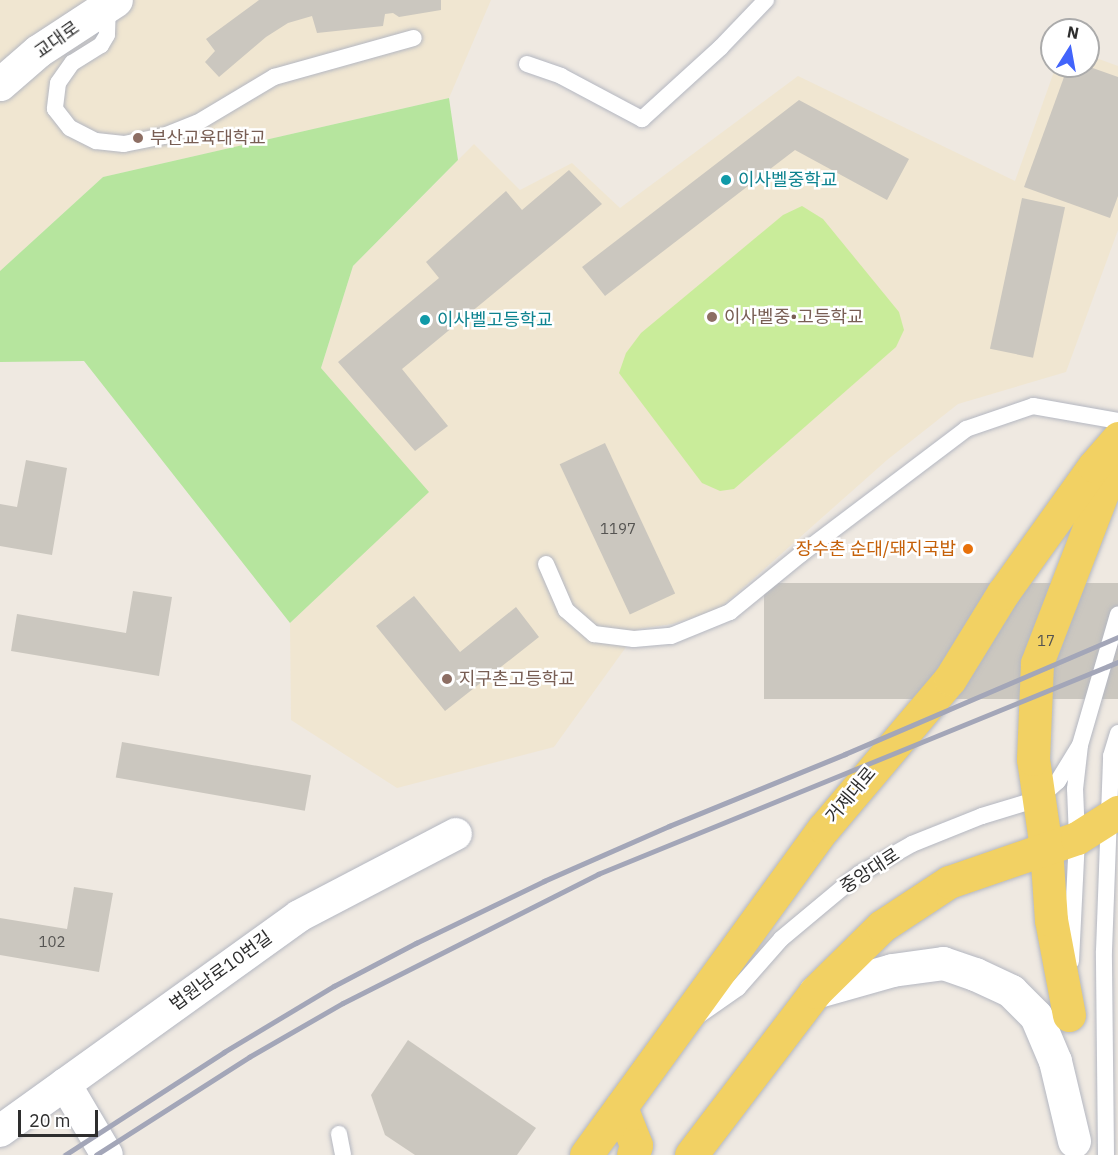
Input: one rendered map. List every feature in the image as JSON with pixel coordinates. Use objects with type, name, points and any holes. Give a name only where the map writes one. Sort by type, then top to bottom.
[{"type":"main road","name":"교대로","points":[[0,84],[38,51],[112,3]]},
{"type":"main road","name":"거제대로","points":[[585,1155],[824,828],[950,679],[1003,593],[1094,466],[1118,438]]},
{"type":"main road","points":[[1070,1015],[1051,920],[1046,848],[1033,759],[1037,663],[1092,514],[1118,452]]},
{"type":"main road","points":[[691,1155],[815,992],[882,926],[949,882],[1077,838],[1113,814]]},
{"type":"main road","points":[[815,992],[892,970],[943,963],[975,974],[1011,991],[1036,1016],[1055,1061],[1074,1148]]},
{"type":"main road","name":"중앙대로","points":[[1070,1015],[1074,1148]]},
{"type":"main road","points":[[621,1107],[636,1145],[633,1155]]},
{"type":"street","name":"법원남로10번길","points":[[0,1131],[299,916],[456,834]]},
{"type":"street","points":[[65,1084],[107,1155]]},
{"type":"lane","points":[[527,63],[561,76],[642,119],[766,0]]},
{"type":"lane","points":[[112,3],[107,35],[100,45],[72,63],[58,83],[55,109],[70,128],[96,141],[124,144],[164,136],[197,123],[274,77],[414,38]]},
{"type":"lane","points":[[546,564],[566,610],[594,634],[634,639],[671,636],[730,612],[801,554],[966,429],[1033,406],[1118,421]]},
{"type":"lane","name":"중앙대로","points":[[1070,1015],[1077,838],[1075,789],[1080,745],[1118,614]]},
{"type":"lane","points":[[1106,1155],[1104,951],[1113,814],[1111,756],[1118,733]]},
{"type":"lane","name":"중앙대로","points":[[676,1031],[738,988],[781,939],[859,874],[912,844],[982,816],[1038,799],[1058,781],[1080,745]]},
{"type":"lane","points":[[339,1134],[343,1155]]},
{"type":"shaded area","name":"부산교육대학교","points":[[0,0],[491,0],[449,98],[103,177],[0,271]]},
{"type":"shaded area","name":"이사벨중•고등학교","points":[[1100,59],[1118,66],[1118,230],[1066,372],[958,404],[887,460],[718,610],[672,624],[639,629],[554,747],[397,788],[291,720],[290,623],[428,492],[321,368],[353,266],[474,144],[520,190],[572,163],[620,208],[798,76],[1015,181],[1052,78],[1100,78]]},
{"type":"green space","points":[[449,98],[458,160],[353,266],[321,368],[429,492],[290,623],[84,361],[0,362],[0,271],[103,177]]},
{"type":"green space","points":[[802,206],[823,219],[899,312],[904,330],[896,347],[734,489],[720,491],[702,483],[619,373],[626,353],[641,333],[783,215]]},
{"type":"building","points":[[259,0],[441,0],[441,10],[399,17],[393,13],[385,14],[383,26],[317,33],[312,16],[288,23],[266,37],[219,77],[205,62],[215,51],[206,39]]},
{"type":"building","points":[[1100,71],[1118,77],[1118,196],[1110,218],[1024,187],[1064,78],[1100,78]]},
{"type":"building","name":"이사벨중학교","points":[[799,100],[909,159],[887,200],[795,150],[605,296],[582,267]]},
{"type":"building","name":"이사벨고등학교","points":[[569,170],[602,204],[402,369],[448,426],[415,451],[338,362],[439,278],[426,262],[506,191],[522,210]]},
{"type":"building","points":[[1022,198],[1065,207],[1033,358],[990,349]]},
{"type":"building","points":[[605,443],[675,593],[630,615],[560,464]]},
{"type":"building","points":[[26,460],[67,468],[52,555],[0,546],[0,504],[17,507]]},
{"type":"building","points":[[764,583],[1118,583],[1118,699],[764,699]]},
{"type":"building","points":[[133,591],[172,597],[159,676],[11,651],[17,614],[126,633]]},
{"type":"building","points":[[414,596],[460,652],[516,607],[539,637],[445,711],[376,626]]},
{"type":"building","points":[[122,742],[311,775],[305,811],[116,777]]},
{"type":"building","points":[[74,887],[113,893],[99,972],[0,955],[0,918],[67,929]]},
{"type":"building","points":[[408,1040],[536,1128],[517,1155],[415,1155],[385,1135],[371,1095]]},
{"type":"railway","points":[[65,1155],[224,1052],[334,986],[416,943],[544,881],[669,826],[845,754],[1118,637]]},
{"type":"railway","points":[[96,1155],[249,1057],[343,1003],[598,874],[1118,662]]},
{"type":"place","name":"부산교육대학교","points":[[138,138]]},
{"type":"place","name":"이사벨중학교","points":[[726,180]]},
{"type":"place","name":"이사벨중•고등학교","points":[[712,317]]},
{"type":"place","name":"이사벨고등학교","points":[[425,320]]},
{"type":"place","name":"장수촌 순대/돼지국밥","points":[[968,549]]},
{"type":"place","name":"지구촌고등학교","points":[[447,679]]}]
